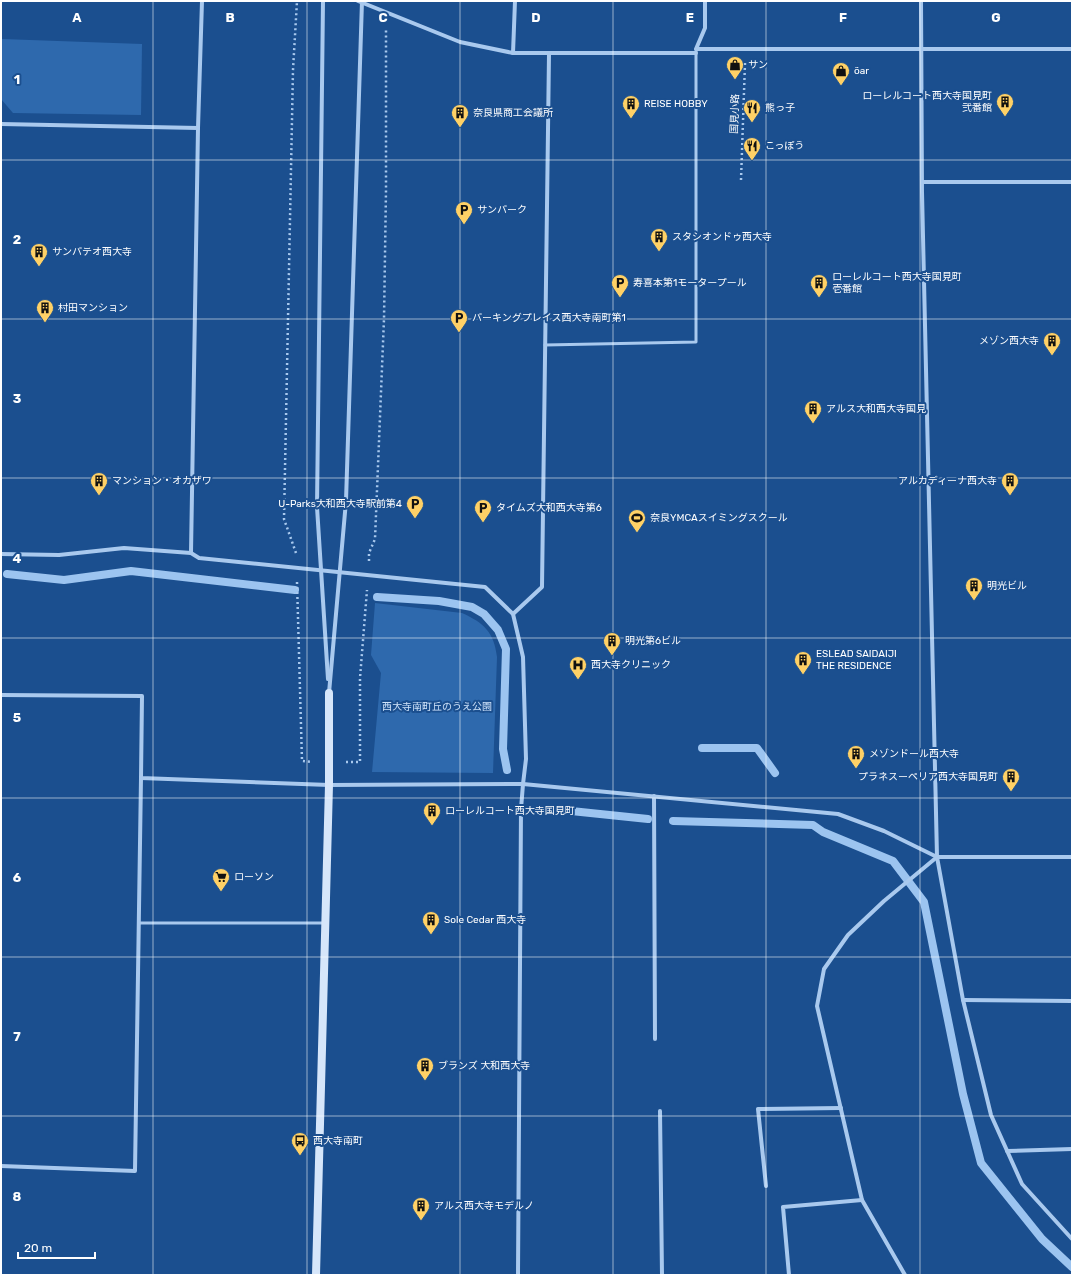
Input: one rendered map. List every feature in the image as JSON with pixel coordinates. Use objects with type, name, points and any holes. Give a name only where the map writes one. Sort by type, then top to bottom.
[{"type":"street","points":[[190,553],[198,128],[202,1]]},
{"type":"street","points":[[316,1275],[329,785],[329,693],[317,499],[323,1]]},
{"type":"street","points":[[513,53],[515,1]]},
{"type":"street","points":[[696,51],[705,28],[705,1]]},
{"type":"street","points":[[921,1],[922,192],[937,857],[963,1000],[991,1115],[1022,1184],[1072,1239]]},
{"type":"street","points":[[329,693],[346,501],[360,2],[460,42],[513,53],[549,54],[696,51],[745,48],[1072,48]]},
{"type":"street","points":[[513,614],[542,587],[549,54]]},
{"type":"street","points":[[1,124],[198,128]]},
{"type":"street","points":[[923,182],[1072,182]]},
{"type":"street","points":[[1,554],[59,555],[124,548],[190,553],[199,558],[486,587],[513,614],[523,657],[526,759],[521,817],[518,1275]]},
{"type":"street","points":[[1,695],[142,696],[135,1171],[1,1166]]},
{"type":"street","points":[[141,778],[329,785],[523,784],[838,814],[884,831],[937,857],[1072,857]]},
{"type":"street","points":[[654,796],[655,1039]]},
{"type":"street","points":[[905,1275],[862,1200],[817,1006],[824,969],[848,935],[884,901],[937,857]]},
{"type":"street","points":[[963,1000],[1072,1001]]},
{"type":"street","points":[[766,1186],[758,1109],[841,1108]]},
{"type":"street","points":[[660,1111],[662,1275]]},
{"type":"street","points":[[1007,1151],[1072,1149]]},
{"type":"street","points":[[789,1275],[783,1207],[862,1200]]},
{"type":"lane","points":[[545,345],[696,342],[696,51]]},
{"type":"lane","points":[[139,924],[326,923]]},
{"type":"path","points":[[297,1],[293,70],[284,519],[296,552],[302,761],[314,762]]},
{"type":"path","points":[[343,761],[360,762],[360,678],[369,554],[375,539],[384,319],[386,29]]},
{"type":"path","name":"国見小路","points":[[741,180],[745,48]]},
{"type":"green space","points":[[2,39],[142,44],[141,115],[13,113],[1,99]]},
{"type":"green space","name":"西大寺南町丘のうえ公園","points":[[375,603],[462,613],[487,629],[496,648],[497,657],[493,773],[372,772],[381,673],[371,655]]},
{"type":"waterway","points":[[7,574],[64,580],[131,571],[295,590]]},
{"type":"waterway","points":[[377,597],[439,601],[472,607],[484,614],[498,630],[506,649],[503,749],[507,770]]},
{"type":"waterway","points":[[702,748],[757,748],[775,773]]},
{"type":"waterway","points":[[552,809],[648,819]]},
{"type":"waterway","points":[[673,821],[813,825],[823,832],[893,861],[924,902],[963,1094],[981,1163],[1042,1239],[1072,1267]]},
{"type":"place","name":"サン","points":[[735,80]]},
{"type":"place","name":"öar","points":[[841,86]]},
{"type":"place","name":"ローレルコート西大寺国見町 弐番館","points":[[1005,117]]},
{"type":"place","name":"REISE HOBBY","points":[[631,119]]},
{"type":"place","name":"熊っ子","points":[[752,123]]},
{"type":"place","name":"奈良県商工会議所","points":[[460,128]]},
{"type":"place","name":"こっぽう","points":[[752,161]]},
{"type":"place","name":"サンパーク","points":[[464,225]]},
{"type":"place","name":"スタシオンドゥ西大寺","points":[[659,252]]},
{"type":"place","name":"サンパテオ西大寺","points":[[39,267]]},
{"type":"place","name":"寿喜本第1モータープール","points":[[620,298]]},
{"type":"place","name":"ローレルコート西大寺国見町 壱番館","points":[[819,298]]},
{"type":"place","name":"村田マンション","points":[[45,323]]},
{"type":"place","name":"パーキングプレイス西大寺南町第1","points":[[459,333]]},
{"type":"place","name":"メゾン西大寺","points":[[1052,356]]},
{"type":"place","name":"アルス大和西大寺国見","points":[[813,424]]},
{"type":"place","name":"マンション・オカザワ","points":[[99,496]]},
{"type":"place","name":"アルカディーナ西大寺","points":[[1010,496]]},
{"type":"place","name":"U-Parks大和西大寺駅前第4","points":[[415,519]]},
{"type":"place","name":"タイムズ大和西大寺第6","points":[[483,523]]},
{"type":"place","name":"奈良YMCAスイミングスクール","points":[[637,533]]},
{"type":"place","name":"明光ビル","points":[[974,601]]},
{"type":"place","name":"明光第6ビル","points":[[612,656]]},
{"type":"place","name":"ESLEAD SAIDAIJI THE RESIDENCE","points":[[803,675]]},
{"type":"place","name":"西大寺クリニック","points":[[578,680]]},
{"type":"place","name":"メゾンドール西大寺","points":[[856,769]]},
{"type":"place","name":"プラネスーペリア西大寺国見町","points":[[1011,792]]},
{"type":"place","name":"ローレルコート西大寺国見町","points":[[432,826]]},
{"type":"place","name":"ローソン","points":[[221,892]]},
{"type":"place","name":"Sole Cedar 西大寺","points":[[431,935]]},
{"type":"place","name":"ブランズ 大和西大寺","points":[[425,1081]]},
{"type":"place","name":"西大寺南町","points":[[300,1156]]},
{"type":"place","name":"アルス西大寺モデルノ","points":[[421,1221]]}]
